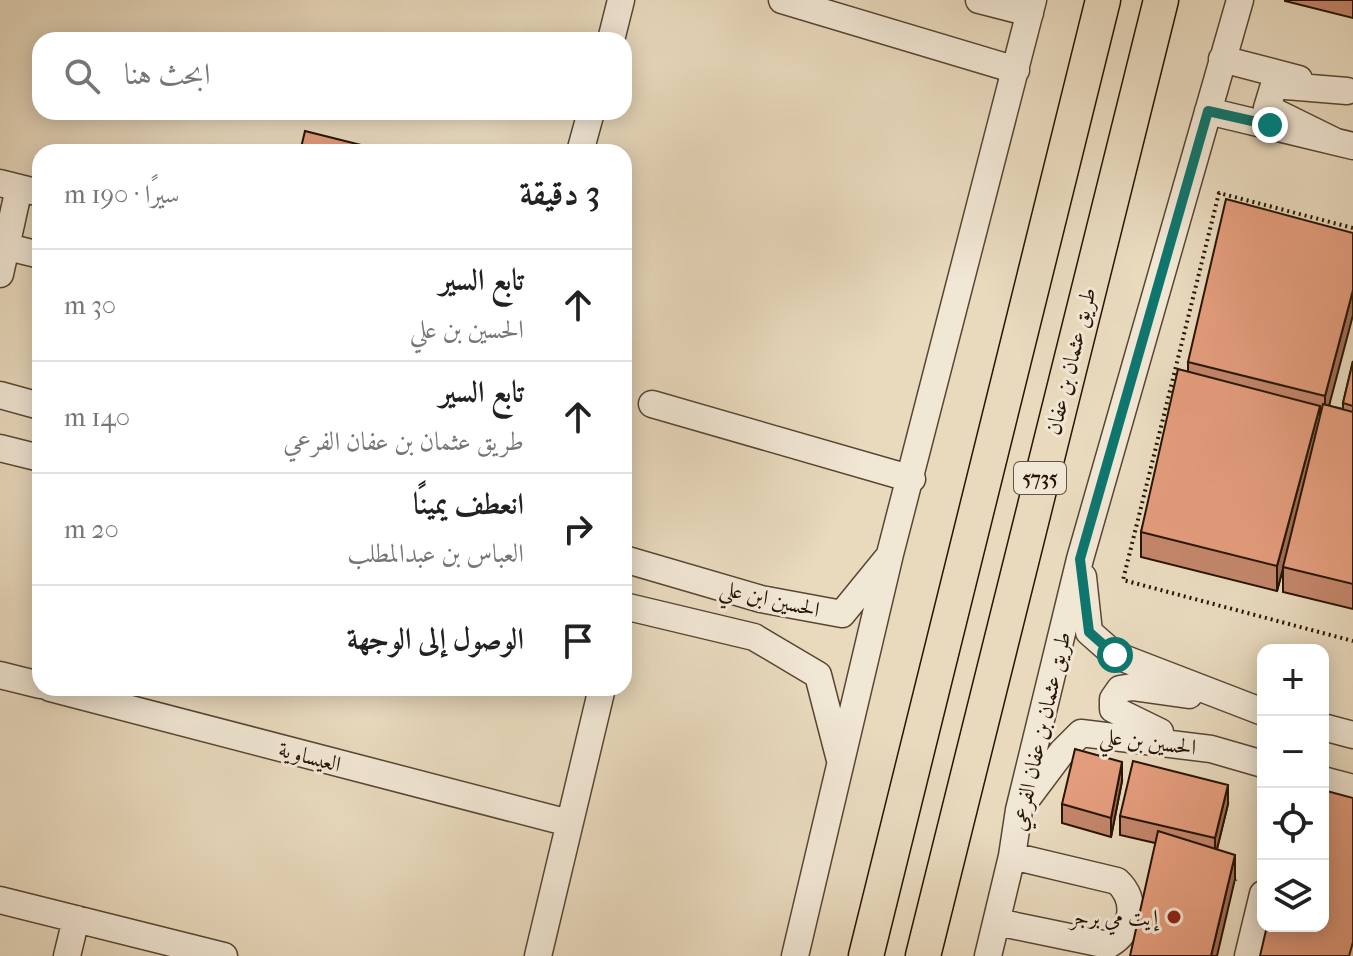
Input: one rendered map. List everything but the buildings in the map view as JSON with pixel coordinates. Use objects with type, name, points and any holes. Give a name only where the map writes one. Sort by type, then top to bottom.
[{"type":"main road","name":"5735","points":[[866,956],[1103,0]]},
{"type":"main road","name":"طريق عثمان بن عفان","points":[[923,956],[1161,0]]},
{"type":"street","points":[[613,32],[621,0]]},
{"type":"street","points":[[782,0],[1016,70]]},
{"type":"street","points":[[795,956],[890,554],[912,479],[1031,7],[979,0]]},
{"type":"street","name":"طريق عثمان بن عفان الفرعي","points":[[989,956],[1012,856],[1019,810],[1080,559],[1240,0]]},
{"type":"street","points":[[1222,59],[1350,92]]},
{"type":"street","points":[[1344,144],[1267,108],[1274,85],[1350,92]]},
{"type":"street","points":[[1208,111],[1344,144]]},
{"type":"street","points":[[582,144],[589,120]]},
{"type":"street","points":[[0,274],[3,246],[20,188]]},
{"type":"street","points":[[3,246],[32,253]]},
{"type":"street","points":[[0,395],[32,404]]},
{"type":"street","points":[[652,404],[912,479]]},
{"type":"street","points":[[0,448],[32,456]]},
{"type":"street","name":"الحسين ابن علي","points":[[632,561],[761,599],[842,614],[890,554]]},
{"type":"street","points":[[1080,559],[1089,632],[1115,655],[1257,710]]},
{"type":"street","points":[[754,637],[761,599]]},
{"type":"street","points":[[632,608],[754,637],[818,675],[841,764]]},
{"type":"street","points":[[0,675],[32,683]]},
{"type":"street","points":[[1211,749],[1127,718],[1113,709],[1113,699],[1120,689],[1132,687],[1228,700]]},
{"type":"street","name":"العيساوية","points":[[81,696],[569,823]]},
{"type":"street","points":[[538,956],[600,696]]},
{"type":"street","points":[[1329,729],[1353,735]]},
{"type":"street","name":"الحسين بن علي","points":[[1019,810],[1062,752],[1081,733],[1211,749],[1257,762]]},
{"type":"street","points":[[1329,782],[1353,788]]},
{"type":"street","points":[[997,922],[1108,945],[1126,930],[1132,903],[1129,891],[1117,881],[1012,856]]},
{"type":"street","points":[[0,900],[224,956]]},
{"type":"street","points":[[67,956],[76,919]]},
{"type":"street","points":[[1248,956],[1257,919]]},
{"type":"path","points":[[1353,228],[1219,193],[1123,580],[1353,641]]},
{"type":"place","name":"إيت مي برجر","points":[[1174,917]]},
{"type":"route","points":[[1115,655],[1089,632],[1080,559],[1208,111],[1270,125]]}]
